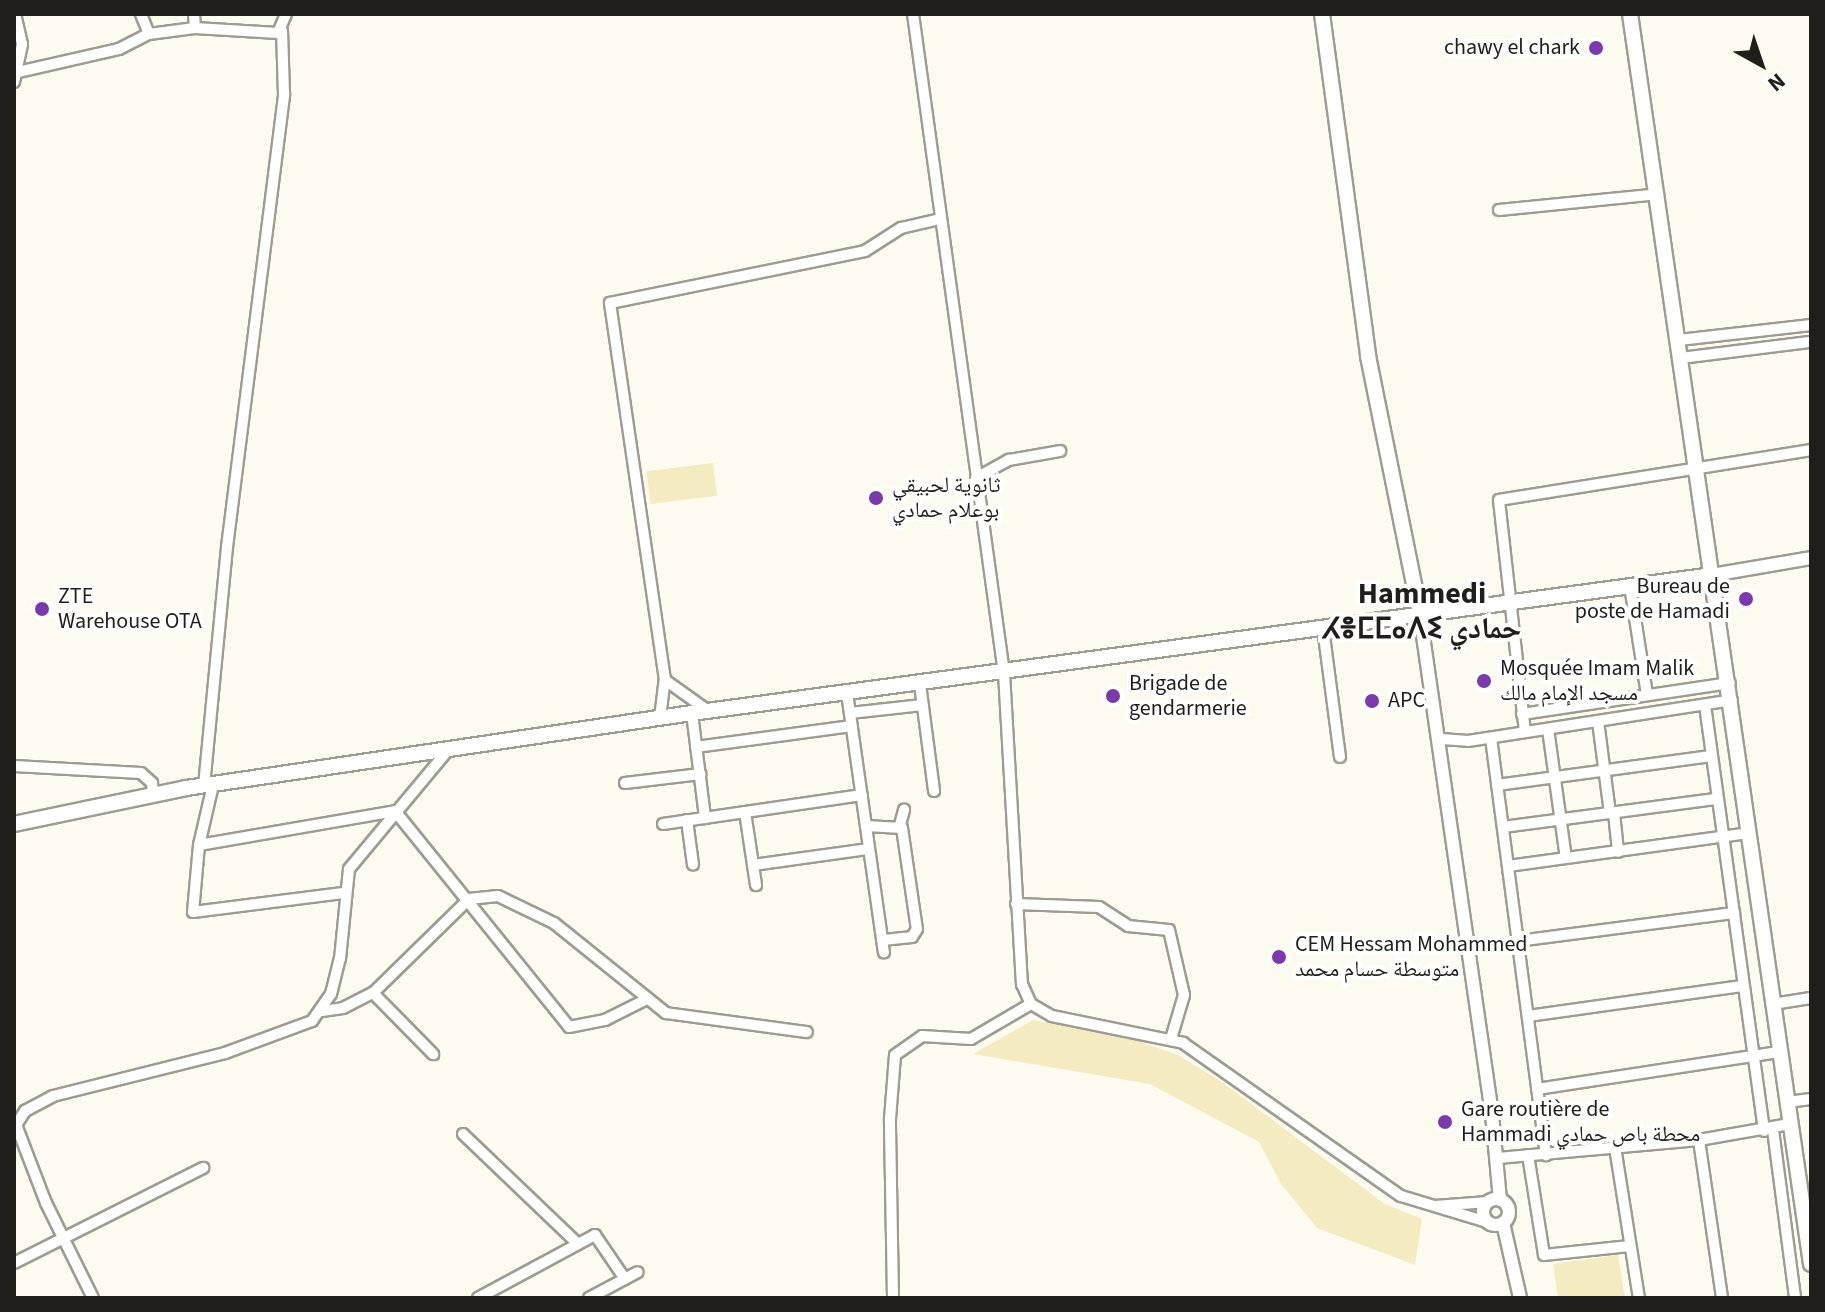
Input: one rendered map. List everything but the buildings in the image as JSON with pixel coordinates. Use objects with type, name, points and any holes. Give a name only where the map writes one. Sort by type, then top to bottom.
[{"type":"main road","points":[[1322,14],[1368,356],[1420,615]]},
{"type":"main road","points":[[1630,14],[1730,683],[1811,1264]]},
{"type":"main road","points":[[14,824],[153,793],[700,712],[1712,575]]},
{"type":"street","points":[[15,14],[21,24],[16,77],[119,49],[149,34],[195,28],[282,31]]},
{"type":"street","points":[[141,14],[149,34]]},
{"type":"street","points":[[194,14],[195,28]]},
{"type":"street","points":[[286,14],[282,31],[284,94],[227,547],[209,785],[199,845],[193,912],[343,893]]},
{"type":"street","points":[[913,14],[1004,673],[1022,984],[1031,1004],[1052,1016],[1171,1039],[1203,1054],[1390,1188],[1425,1206],[1487,1222],[1503,1223]]},
{"type":"street","points":[[1499,210],[1658,194]]},
{"type":"street","points":[[660,718],[665,680],[610,303],[865,251],[901,228],[940,219]]},
{"type":"street","points":[[1679,340],[1811,325]]},
{"type":"street","points":[[1681,358],[1809,342]]},
{"type":"street","points":[[1525,732],[1499,500],[1696,465],[1811,450]]},
{"type":"street","points":[[976,478],[1009,460],[1060,451]]},
{"type":"street","points":[[1712,575],[1811,558]]},
{"type":"street","points":[[1630,586],[1647,695]]},
{"type":"street","points":[[1420,615],[1441,739],[1498,1158],[1494,1201],[1483,1212],[1487,1222]]},
{"type":"street","points":[[1323,628],[1340,757]]},
{"type":"street","points":[[665,680],[700,712],[696,747],[705,818]]},
{"type":"street","points":[[1522,714],[1730,683]]},
{"type":"street","points":[[920,684],[934,791]]},
{"type":"street","points":[[847,693],[884,952]]},
{"type":"street","points":[[1441,739],[1491,738],[1732,700]]},
{"type":"street","points":[[850,713],[923,705]]},
{"type":"street","points":[[1705,705],[1742,986],[1795,1298]]},
{"type":"street","points":[[1598,721],[1618,852]]},
{"type":"street","points":[[696,747],[852,726]]},
{"type":"street","points":[[1548,729],[1566,858]]},
{"type":"street","points":[[1491,738],[1546,1155]]},
{"type":"street","points":[[322,1011],[340,959],[343,893],[349,869],[449,749]]},
{"type":"street","points":[[1497,785],[1711,756]]},
{"type":"street","points":[[14,766],[141,773],[152,783],[153,793]]},
{"type":"street","points":[[625,783],[700,774]]},
{"type":"street","points":[[663,824],[862,795]]},
{"type":"street","points":[[1503,827],[1717,799]]},
{"type":"street","points":[[882,940],[909,938],[917,932],[900,825],[904,810]]},
{"type":"street","points":[[199,845],[395,811]]},
{"type":"street","points":[[395,811],[469,899],[569,1027],[605,1020],[645,1000]]},
{"type":"street","points":[[745,812],[756,885]]},
{"type":"street","points":[[687,820],[693,865]]},
{"type":"street","points":[[866,826],[900,825]]},
{"type":"street","points":[[1508,866],[1750,833]]},
{"type":"street","points":[[753,865],[869,849]]},
{"type":"street","points":[[93,1298],[46,1203],[15,1123],[25,1111],[53,1096],[225,1053],[300,1028],[322,1011],[343,1008],[373,993],[469,899],[498,896],[517,902],[554,923],[645,1000],[666,1013],[807,1032]]},
{"type":"street","points":[[1016,904],[1099,907],[1128,926],[1169,930],[1184,995],[1171,1039]]},
{"type":"street","points":[[1518,941],[1734,913]]},
{"type":"street","points":[[1528,1016],[1742,986]]},
{"type":"street","points":[[373,993],[433,1054]]},
{"type":"street","points":[[1773,1004],[1811,998]]},
{"type":"street","points":[[893,1298],[890,1119],[895,1055],[922,1036],[971,1039],[1031,1004]]},
{"type":"street","points":[[1537,1089],[1780,1052]]},
{"type":"street","points":[[1787,1102],[1811,1099]]},
{"type":"street","points":[[1498,1158],[1699,1140],[1790,1124]]},
{"type":"street","points":[[463,1134],[578,1244]]},
{"type":"street","points":[[1699,1140],[1722,1298]]},
{"type":"street","points":[[1615,1147],[1639,1298]]},
{"type":"street","points":[[1528,1155],[1544,1255],[1630,1246]]},
{"type":"street","points":[[14,1263],[203,1168]]},
{"type":"street","points":[[1425,1206],[1494,1201],[1509,1210],[1503,1223],[1520,1298]]},
{"type":"street","points":[[478,1298],[578,1244],[600,1236],[625,1279]]},
{"type":"street","points":[[589,1298],[638,1272]]},
{"type":"shaded area","points":[[713,463],[717,496],[651,504],[646,471]]},
{"type":"shaded area","points":[[1033,1020],[1138,1041],[1178,1055],[1219,1080],[1385,1204],[1422,1219],[1415,1265],[1317,1228],[1281,1184],[1259,1142],[1150,1084],[973,1054]]},
{"type":"shaded area","points":[[1618,1255],[1625,1298],[1558,1298],[1553,1264]]},
{"type":"place","name":"chawy el chark","points":[[1596,48]]},
{"type":"place","name":"ثانوية لحبيقي بوعلام حمادي","points":[[876,498]]},
{"type":"place","name":"Bureau de poste de Hamadi","points":[[1746,599]]},
{"type":"place","name":"ZTE Warehouse OTA","points":[[42,609]]},
{"type":"place","name":"Mosquée Imam Malik مسجد الإمام مالك","points":[[1484,681]]},
{"type":"place","name":"Brigade de gendarmerie","points":[[1113,696]]},
{"type":"place","name":"APC","points":[[1372,701]]},
{"type":"place","name":"CEM Hessam Mohammed متوسطة حسام محمد","points":[[1279,957]]},
{"type":"place","name":"Gare routière de Hammadi محطة باص حمادي","points":[[1445,1122]]},
{"type":"district","name":"Hammedi ⵃⴻⵎⵎⴰⴷⵉ حمادي","points":[[1422,611]]}]
